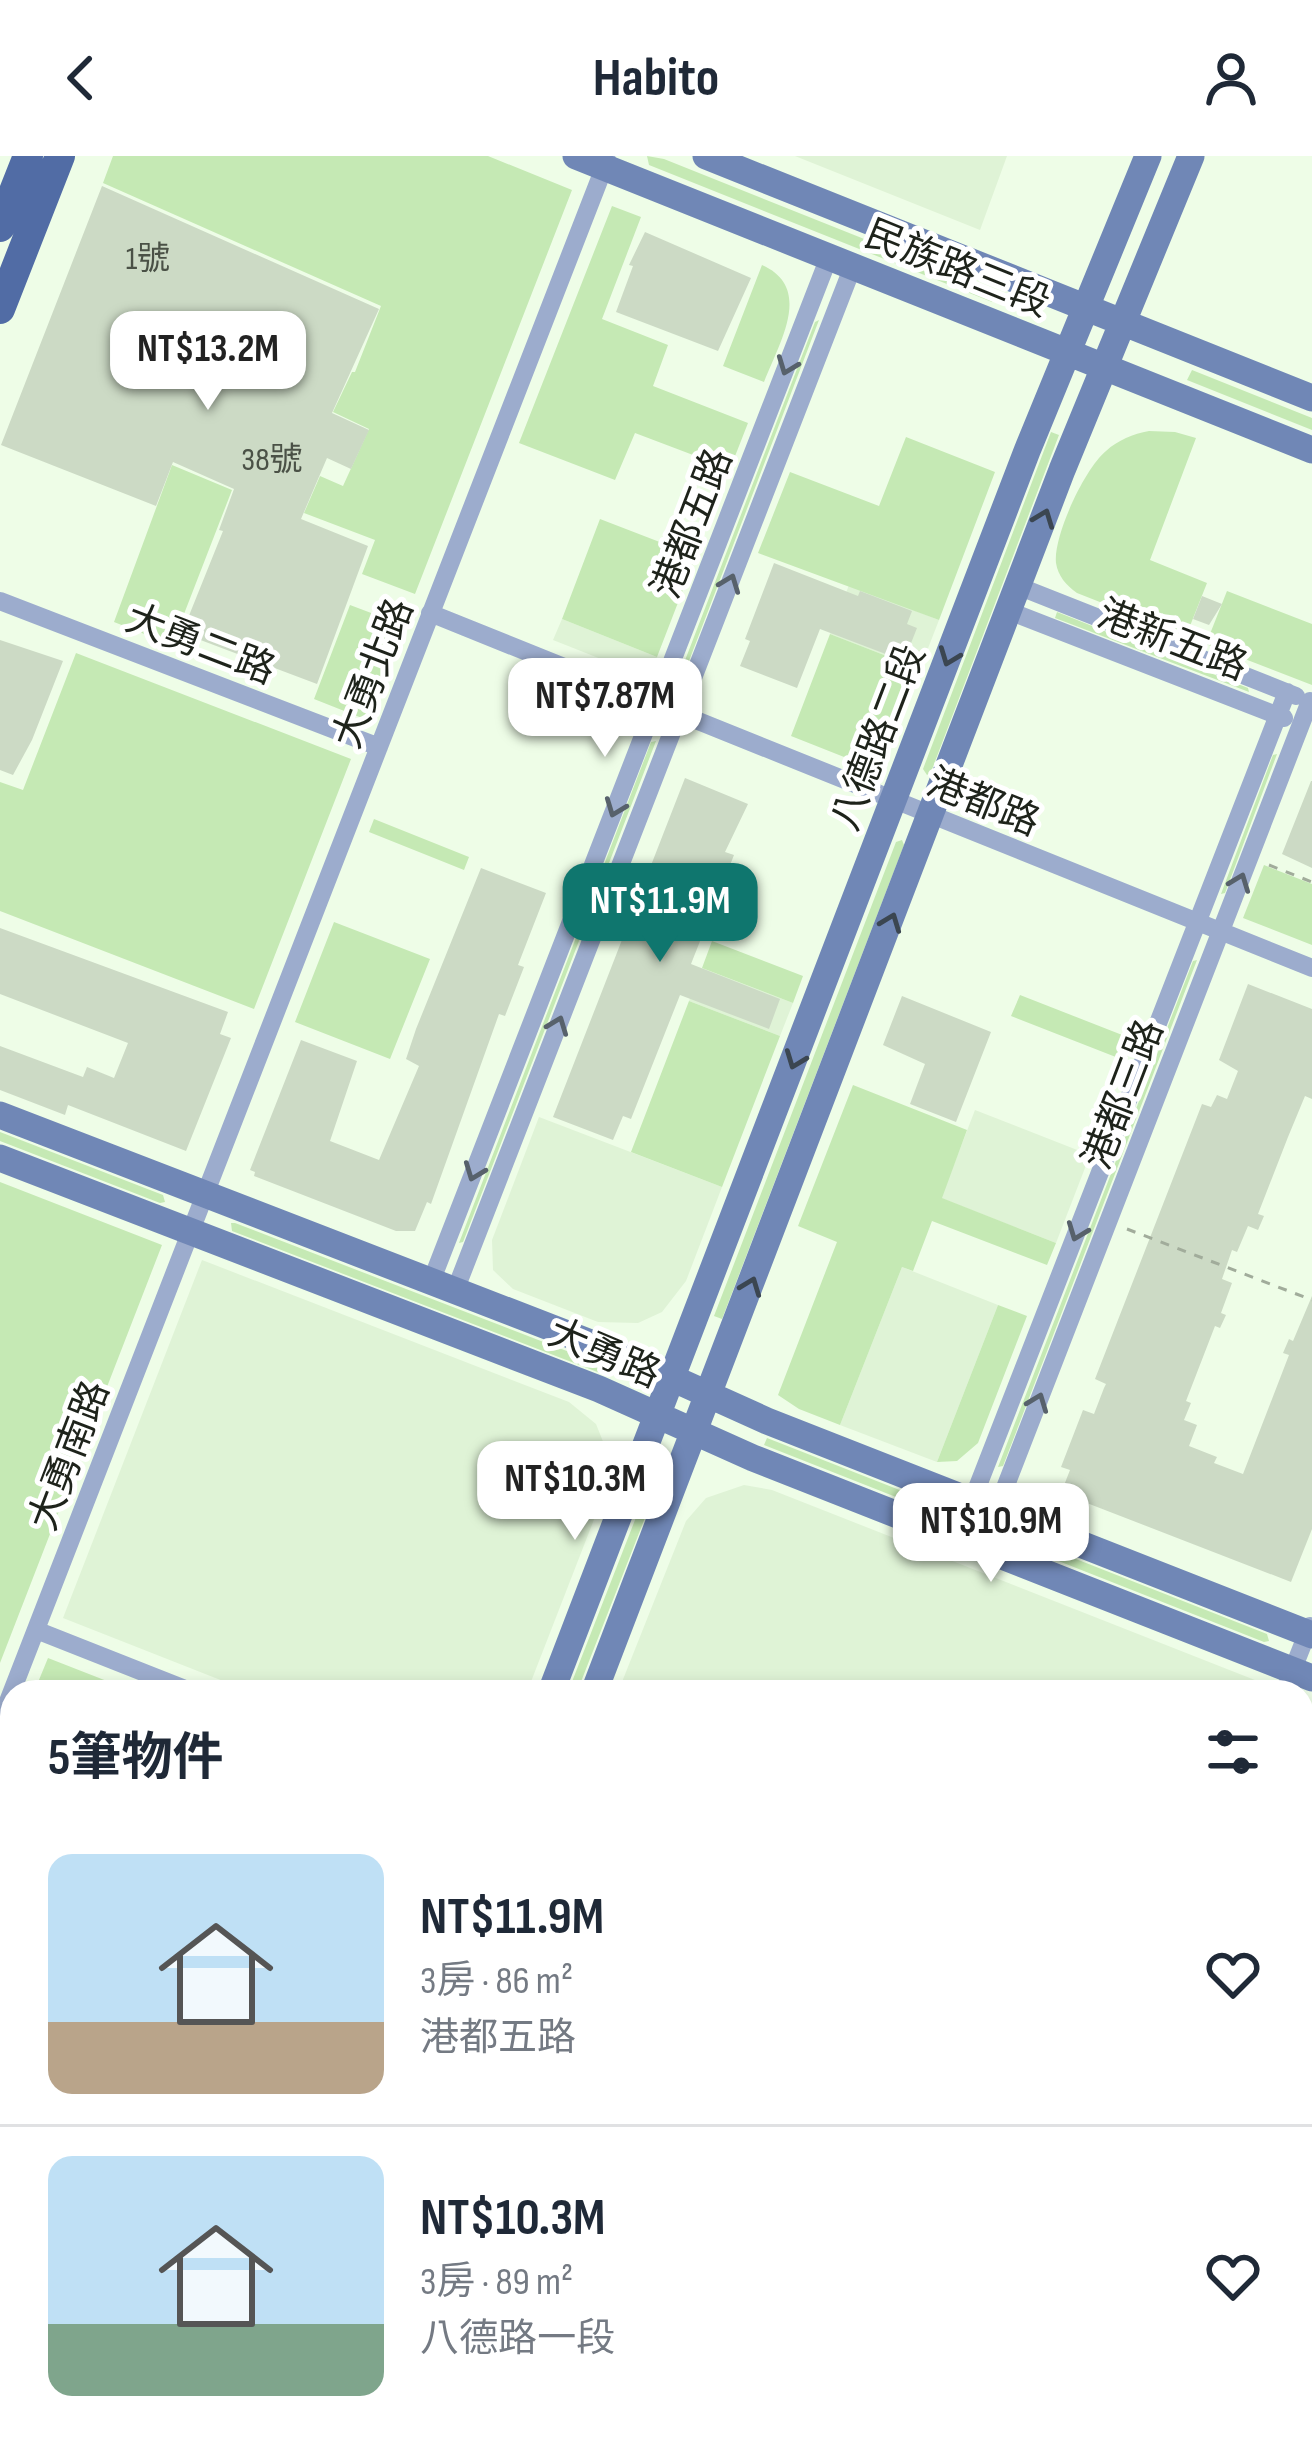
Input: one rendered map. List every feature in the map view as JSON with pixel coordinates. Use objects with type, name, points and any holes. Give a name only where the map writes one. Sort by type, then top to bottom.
[{"type":"main road","points":[[0,227],[28,156]]},
{"type":"main road","points":[[0,309],[60,156]]},
{"type":"street","name":"民族路三段","points":[[576,156],[606,162],[841,262],[1312,450]]},
{"type":"street","name":"民族路三段","points":[[706,156],[1312,398]]},
{"type":"street","name":"八德路二段","points":[[556,1680],[1148,156]]},
{"type":"street","name":"八德路二段","points":[[599,1680],[1014,598],[1191,156]]},
{"type":"street","name":"大勇北路","points":[[198,1213],[606,162]]},
{"type":"street","name":"港都五路","points":[[443,1286],[656,704],[841,262]]},
{"type":"street","name":"港都五路","points":[[443,1286],[679,714],[841,262]]},
{"type":"street","name":"港新五路","points":[[1014,598],[1311,702]]},
{"type":"street","name":"港新五路","points":[[1014,598],[1306,728]]},
{"type":"street","name":"大勇二路","points":[[0,601],[379,747]]},
{"type":"street","name":"港都路","points":[[430,614],[1312,968]]},
{"type":"street","name":"港都三路","points":[[984,1506],[1197,922],[1287,692]]},
{"type":"street","name":"港都三路","points":[[984,1506],[1306,728],[1311,702]]},
{"type":"street","name":"大勇路","points":[[0,1115],[198,1213],[599,1389],[665,1397],[984,1506],[1310,1630]]},
{"type":"street","name":"大勇路","points":[[0,1158],[443,1286],[665,1397],[1296,1680]]},
{"type":"street","name":"大勇南路","points":[[16,1680],[198,1213]]},
{"type":"street","points":[[35,1630],[162,1680]]},
{"type":"street","points":[[1296,1680],[1310,1630]]},
{"type":"path","points":[[1262,862],[1312,882]]},
{"type":"path","points":[[1120,1226],[1312,1300]]},
{"type":"shaded area","points":[[795,156],[1007,156],[980,230]]},
{"type":"shaded area","points":[[849,585],[939,620],[920,669],[830,634]]},
{"type":"shaded area","points":[[562,619],[657,657],[649,678],[553,640]]},
{"type":"shaded area","points":[[702,968],[793,1003],[780,1036],[689,1001]]},
{"type":"shaded area","points":[[975,1110],[1090,1155],[1056,1243],[941,1198]]},
{"type":"shaded area","points":[[539,1117],[722,1187],[686,1281],[662,1312],[638,1323],[598,1322],[513,1289],[493,1270],[492,1240]]},
{"type":"shaded area","points":[[202,1260],[569,1402],[596,1424],[608,1454],[607,1486],[532,1680],[221,1680],[63,1618]]},
{"type":"shaded area","points":[[902,1267],[998,1305],[937,1462],[840,1425]]},
{"type":"shaded area","points":[[744,1485],[772,1490],[1255,1680],[623,1680],[686,1521],[706,1498]]},
{"type":"green space","points":[[113,156],[488,156],[572,190],[415,594],[362,574],[375,540],[304,513],[320,476],[343,486],[369,429],[333,412],[381,306],[103,183]]},
{"type":"green space","points":[[647,156],[997,292],[992,302],[649,165]]},
{"type":"green space","points":[[612,206],[641,217],[602,319],[668,345],[653,386],[748,423],[730,469],[635,433],[615,480],[519,443]]},
{"type":"green space","points":[[762,265],[778,275],[789,302],[784,334],[764,382],[723,366]]},
{"type":"green space","points":[[819,320],[684,674],[679,676],[815,322]]},
{"type":"green space","points":[[1192,370],[1312,418],[1312,430],[1187,380]]},
{"type":"green space","points":[[1149,431],[1196,438],[1150,560],[1207,583],[1186,636],[1077,593],[1063,580],[1056,563],[1065,520],[1089,472],[1116,444]]},
{"type":"green space","points":[[1051,432],[1059,435],[927,775],[923,769]]},
{"type":"green space","points":[[906,437],[995,472],[939,620],[758,553],[790,472],[879,506]]},
{"type":"green space","points":[[172,465],[232,490],[172,645],[114,622]]},
{"type":"green space","points":[[600,519],[696,556],[657,657],[562,619]]},
{"type":"green space","points":[[1227,591],[1312,624],[1312,685],[1206,644]]},
{"type":"green space","points":[[350,605],[403,625],[367,720],[314,699]]},
{"type":"green space","points":[[1057,612],[1248,688],[1249,692],[1055,618]]},
{"type":"green space","points":[[830,634],[920,669],[882,772],[791,736]]},
{"type":"green space","points":[[76,653],[351,759],[254,1009],[0,911],[0,782],[23,790]]},
{"type":"green space","points":[[656,741],[463,1242],[459,1243],[651,742]]},
{"type":"green space","points":[[1277,754],[1225,893],[1221,894],[1273,755]]},
{"type":"green space","points":[[374,819],[469,857],[464,870],[369,832]]},
{"type":"green space","points":[[902,840],[904,845],[722,1319],[714,1316],[896,842]]},
{"type":"green space","points":[[1264,865],[1312,884],[1312,945],[1243,918]]},
{"type":"green space","points":[[334,922],[430,959],[390,1059],[295,1022]]},
{"type":"green space","points":[[712,941],[803,976],[793,1003],[702,968]]},
{"type":"green space","points":[[1197,960],[1003,1466],[998,1467],[1193,961]]},
{"type":"green space","points":[[1020,995],[1135,1040],[1126,1061],[1011,1016]]},
{"type":"green space","points":[[689,1001],[780,1036],[722,1187],[631,1152]]},
{"type":"green space","points":[[853,1085],[967,1130],[942,1198],[1056,1243],[1047,1265],[932,1221],[913,1271],[902,1267],[840,1425],[778,1395],[837,1242],[798,1226]]},
{"type":"green space","points":[[0,1132],[163,1195],[165,1202],[0,1141]]},
{"type":"green space","points":[[0,1182],[162,1245],[0,1663]]},
{"type":"green space","points":[[231,1223],[603,1365],[600,1373],[232,1231]]},
{"type":"green space","points":[[998,1305],[1027,1316],[978,1443],[957,1461],[937,1462]]},
{"type":"green space","points":[[767,1438],[1267,1634],[1269,1641],[764,1445]]},
{"type":"green space","points":[[649,1484],[657,1487],[582,1680],[573,1680]]},
{"type":"green space","points":[[48,1658],[104,1680],[39,1680]]},
{"type":"building","points":[[102,186],[379,309],[332,413],[369,430],[351,469],[327,458],[301,519],[368,546],[317,684],[182,633],[223,531],[219,530],[234,489],[173,462],[156,506],[1,445]]},
{"type":"building","points":[[645,232],[751,278],[718,351],[616,312],[633,266],[629,265]]},
{"type":"building","points":[[774,563],[912,611],[907,624],[917,628],[904,661],[820,629],[797,688],[740,666],[750,641],[745,639]]},
{"type":"building","points":[[1202,596],[1222,604],[1209,625],[1193,619]]},
{"type":"building","points":[[0,640],[63,661],[13,775],[0,770]]},
{"type":"building","points":[[685,778],[748,804],[725,852],[734,855],[691,964],[780,999],[769,1029],[680,995],[631,1119],[623,1116],[613,1140],[553,1117]]},
{"type":"building","points":[[1312,781],[1312,868],[1282,854]]},
{"type":"building","points":[[481,868],[546,893],[518,965],[524,967],[505,1016],[499,1014],[431,1204],[427,1202],[415,1231],[396,1231],[254,1176],[250,1170],[301,1040],[357,1061],[330,1141],[379,1160],[419,1066],[406,1059],[416,1029]]},
{"type":"building","points":[[0,928],[228,1012],[220,1034],[231,1038],[186,1151],[68,1105],[65,1115],[0,1090],[0,1046],[83,1077],[87,1067],[114,1078],[128,1043],[0,994]]},
{"type":"building","points":[[1248,984],[1312,1009],[1312,1099],[1305,1096],[1288,1137],[1258,1214],[1264,1216],[1258,1230],[1248,1226],[1237,1252],[1232,1250],[1222,1279],[1232,1283],[1221,1313],[1226,1315],[1220,1328],[1215,1326],[1186,1401],[1191,1403],[1184,1420],[1197,1425],[1189,1446],[1243,1474],[1289,1355],[1283,1353],[1312,1296],[1312,1529],[1291,1582],[1061,1493],[1070,1470],[1061,1467],[1083,1410],[1094,1414],[1106,1384],[1095,1379],[1202,1104],[1211,1107],[1217,1095],[1227,1099],[1238,1071],[1219,1060]]},
{"type":"building","points":[[902,996],[991,1032],[956,1122],[910,1104],[925,1064],[883,1045]]}]
